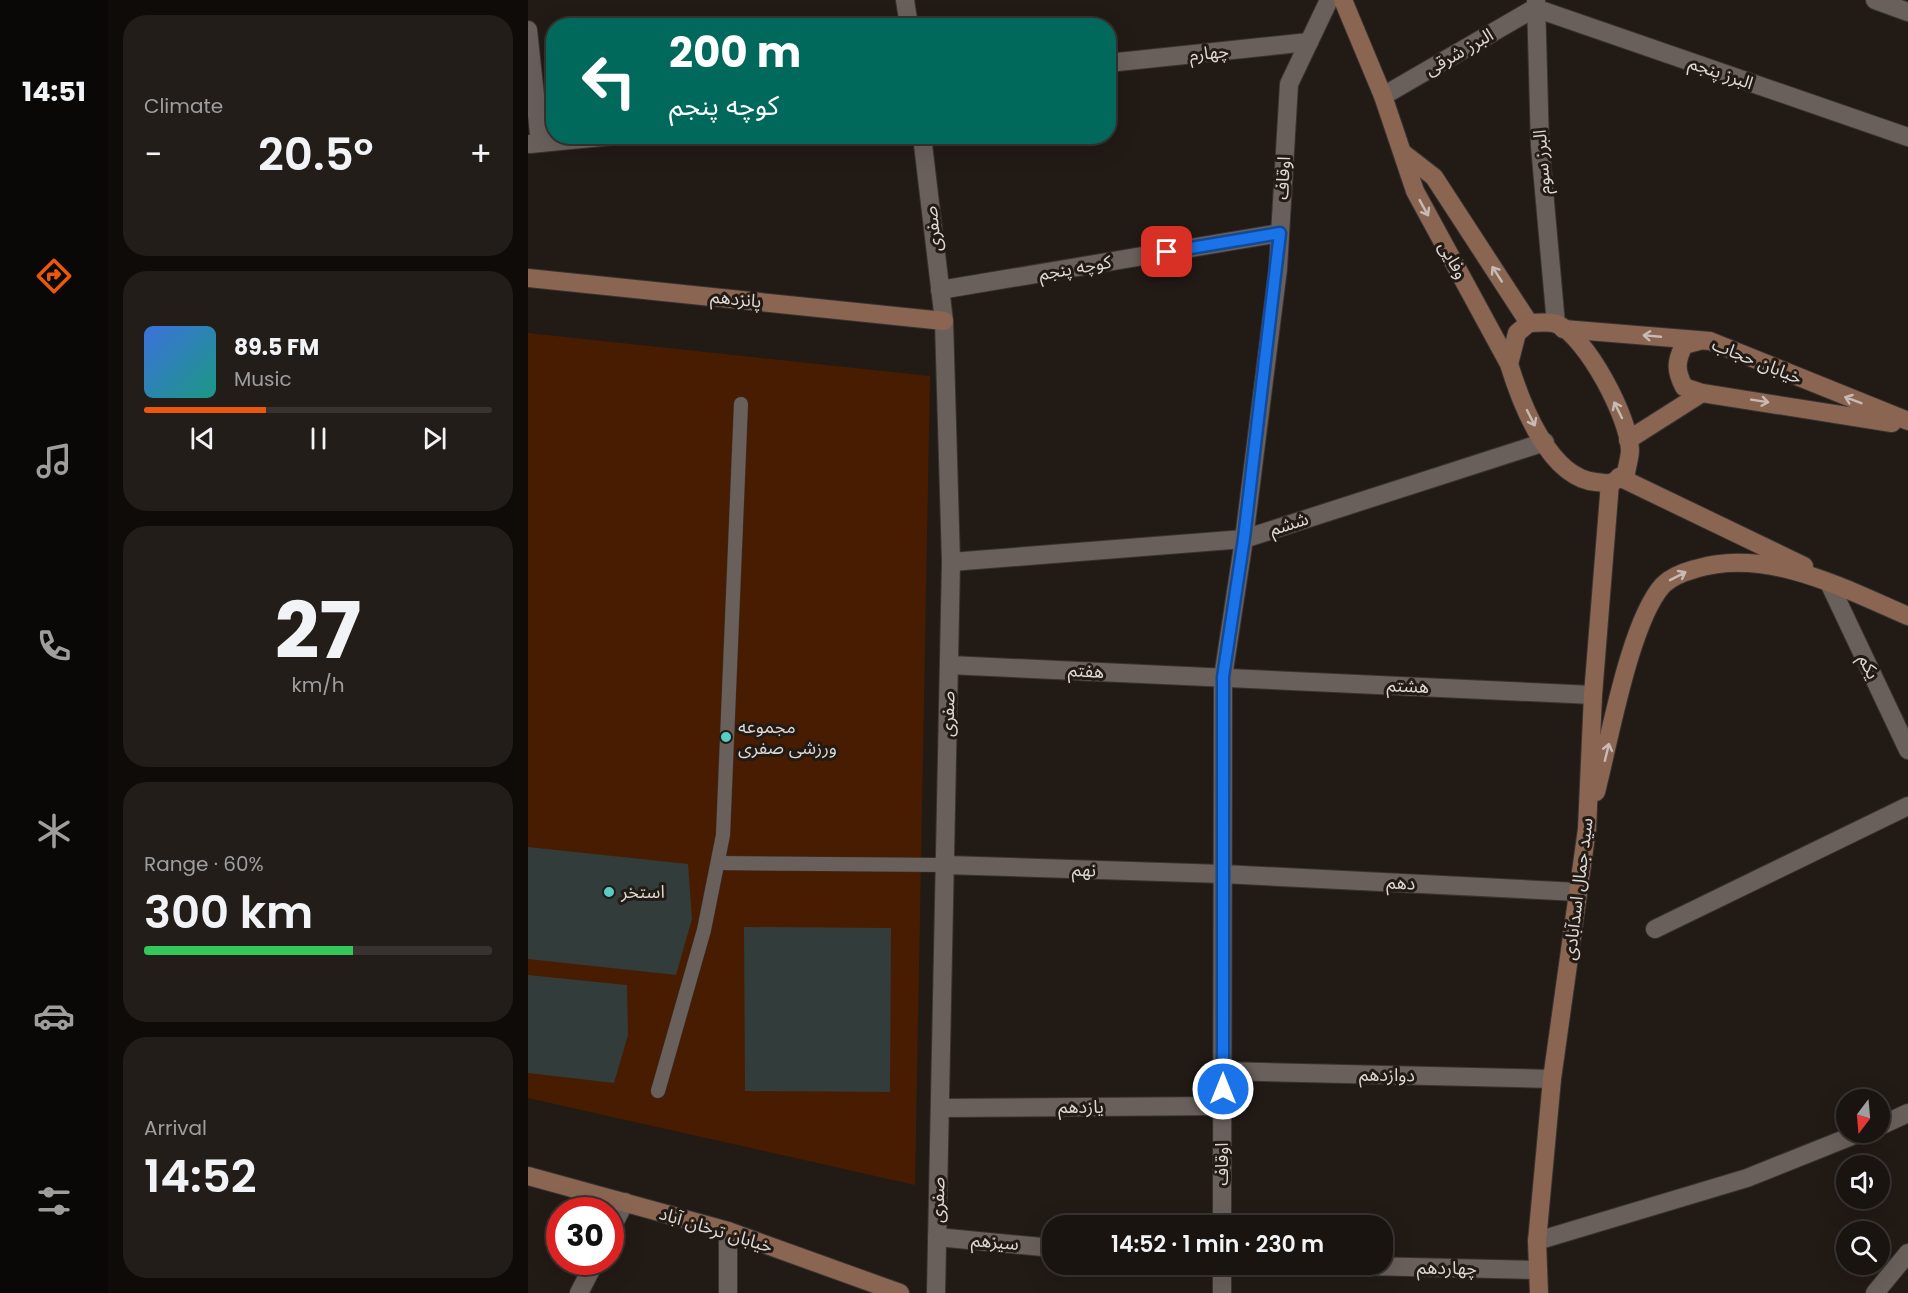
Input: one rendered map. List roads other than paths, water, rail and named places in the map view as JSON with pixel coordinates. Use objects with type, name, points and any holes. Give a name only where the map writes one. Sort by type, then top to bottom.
[{"type":"street","points":[[905,0],[908,18]]},
{"type":"street","name":"اوقاف","points":[[1222,1215],[1223,677],[1244,538],[1280,233],[1289,84],[1329,0]]},
{"type":"street","name":"وفایی","points":[[1344,0],[1383,96],[1415,191],[1509,364],[1518,393],[1560,465],[1583,481],[1614,480],[1908,616]]},
{"type":"street","points":[[1875,0],[1908,12]]},
{"type":"street","name":"البرز شرقی","points":[[1383,96],[1535,4]]},
{"type":"street","name":"البرز پنجم","points":[[1535,4],[1908,137]]},
{"type":"street","name":"البرز سوم","points":[[1535,4],[1540,146],[1560,326]]},
{"type":"street","points":[[528,30],[534,144]]},
{"type":"street","name":"چهارم","points":[[1116,62],[1309,42]]},
{"type":"street","name":"صفری","points":[[923,144],[944,321],[951,561],[936,1293]]},
{"type":"street","name":"وفایی","points":[[1403,153],[1434,177],[1529,322]]},
{"type":"street","name":"کوچه پنجم","points":[[940,290],[1280,233]]},
{"type":"street","name":"پانزدهم","points":[[528,278],[944,321]]},
{"type":"street","points":[[1509,364],[1517,333],[1529,322]]},
{"type":"street","name":"خیابان حجاب","points":[[1529,322],[1710,341],[1908,421]]},
{"type":"street","points":[[1560,326],[1578,340],[1610,392],[1625,423],[1628,440],[1702,393]]},
{"type":"street","points":[[1710,341],[1684,345],[1676,360],[1677,374],[1684,387],[1702,393],[1908,426]]},
{"type":"street","name":"سید جمال اسدآبادی","points":[[1539,1293],[1537,1241],[1552,1079],[1587,829],[1593,695],[1614,480],[1626,473],[1630,451],[1628,440]]},
{"type":"street","name":"ششم","points":[[951,561],[1244,538],[1545,442]]},
{"type":"street","points":[[1587,829],[1640,627],[1653,598],[1664,583],[1682,573],[1715,563],[1750,562],[1799,573],[1908,616]]},
{"type":"street","name":"یکم","points":[[1830,585],[1908,750]]},
{"type":"street","name":"هفتم","points":[[949,665],[1223,677]]},
{"type":"street","name":"هشتم","points":[[1223,677],[1593,695]]},
{"type":"street","points":[[1655,929],[1908,806]]},
{"type":"street","name":"نهم","points":[[945,865],[1223,874]]},
{"type":"street","name":"دهم","points":[[1223,874],[1578,892]]},
{"type":"street","name":"دوازدهم","points":[[1223,1071],[1552,1079]]},
{"type":"street","name":"یازدهم","points":[[940,1108],[1222,1106]]},
{"type":"street","points":[[1890,1121],[1908,1113]]},
{"type":"street","points":[[1537,1241],[1748,1178],[1836,1142]]},
{"type":"street","name":"خیابان ترخان آباد","points":[[528,1176],[728,1231],[900,1293]]},
{"type":"street","points":[[728,1231],[728,1293]]},
{"type":"street","name":"سیزهم","points":[[937,1237],[1042,1247]]},
{"type":"street","points":[[1875,1293],[1908,1253]]},
{"type":"street","name":"چهاردهم","points":[[1393,1267],[1538,1270]]},
{"type":"street","points":[[579,1293],[588,1275]]},
{"type":"street","points":[[1222,1275],[1222,1293]]},
{"type":"lane","points":[[658,1091],[704,930],[723,835],[741,404]]},
{"type":"lane","points":[[718,863],[945,865]]},
{"type":"place","name":"مجموعه ورزشی صفری","points":[[726,737]]},
{"type":"place","name":"استخر","points":[[609,892]]}]
